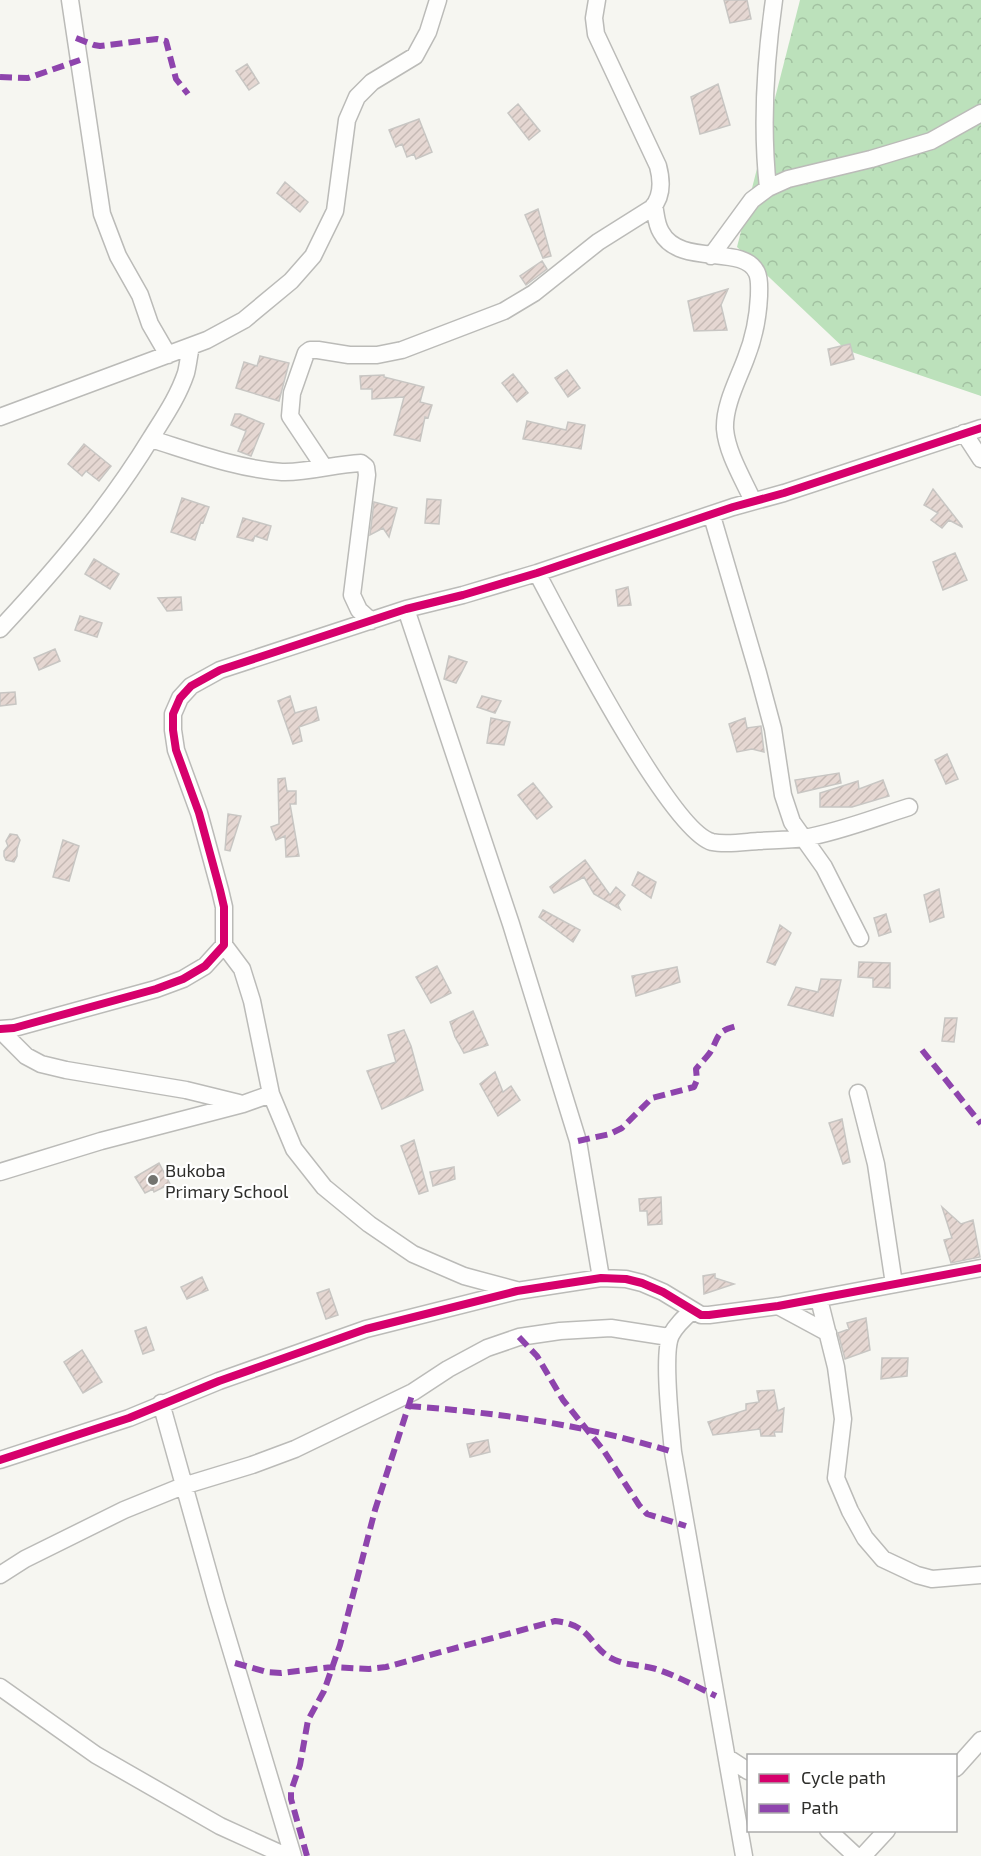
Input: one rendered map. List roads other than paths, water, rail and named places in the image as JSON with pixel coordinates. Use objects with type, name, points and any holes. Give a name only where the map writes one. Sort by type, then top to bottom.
[{"type":"street","points":[[70,0],[102,214],[118,256],[140,295],[150,324],[168,355]]},
{"type":"street","points":[[0,417],[191,346],[244,320],[291,281],[313,256],[335,212],[347,120],[357,97],[372,82],[415,56],[428,32],[438,0]]},
{"type":"street","points":[[324,467],[290,416],[292,393],[306,353],[310,350],[318,350],[349,356],[394,352],[504,311],[551,280],[598,242],[654,205],[660,193],[660,174],[596,34],[594,18],[597,0]]},
{"type":"street","points":[[768,188],[764,147],[764,103],[766,54],[774,0]]},
{"type":"street","points":[[711,256],[752,200],[768,188],[788,179],[872,159],[931,141],[981,113]]},
{"type":"street","points":[[654,205],[658,226],[668,242],[676,248],[686,252],[742,261],[753,266],[759,281],[756,327],[732,394],[725,429],[736,464],[753,501]]},
{"type":"street","points":[[0,629],[39,587],[105,504],[151,438],[173,403],[186,372],[191,346]]},
{"type":"street","points":[[517,1291],[464,1276],[413,1254],[369,1224],[324,1187],[294,1149],[271,1094],[243,969],[224,945],[224,907],[220,890],[199,813],[176,750],[173,714],[180,698],[191,687],[220,670],[406,609],[537,573],[981,428]]},
{"type":"street","points":[[964,434],[981,459]]},
{"type":"street","points":[[151,438],[200,454],[265,470],[284,472],[361,463],[366,467],[367,475],[352,595],[358,610],[371,621]]},
{"type":"street","points":[[712,516],[770,718],[783,795],[792,822],[824,867],[861,938]]},
{"type":"street","points":[[537,573],[616,718],[647,768],[698,835],[712,842],[726,843],[803,838],[848,827],[909,807]]},
{"type":"street","points":[[406,609],[512,924],[578,1141],[601,1278]]},
{"type":"street","points":[[0,1029],[14,1028],[165,986],[205,966],[224,945]]},
{"type":"street","points":[[0,1029],[26,1056],[41,1064],[186,1090],[243,1104]]},
{"type":"street","points":[[858,1093],[876,1164],[894,1284]]},
{"type":"street","points":[[0,1172],[101,1141],[243,1104],[271,1094]]},
{"type":"street","points":[[0,1460],[129,1418],[161,1403],[294,1353],[366,1329],[517,1291],[601,1278],[626,1279],[663,1292],[701,1315],[709,1315],[819,1299],[981,1268]]},
{"type":"street","points":[[819,1299],[836,1366],[843,1419],[836,1478],[846,1503],[865,1538],[883,1559],[917,1575],[932,1579],[981,1575]]},
{"type":"street","points":[[778,1306],[828,1333]]},
{"type":"street","points":[[693,1311],[679,1323],[669,1337],[668,1372],[673,1452],[744,1856]]},
{"type":"street","points":[[0,1575],[25,1559],[124,1510],[183,1486],[233,1472],[295,1449],[413,1392],[448,1369],[488,1348],[519,1337],[560,1331],[611,1328],[669,1337]]},
{"type":"street","points":[[161,1403],[183,1486],[293,1856]]},
{"type":"street","points":[[0,1687],[96,1755],[220,1826],[286,1856]]},
{"type":"street","points":[[957,1767],[981,1740]]},
{"type":"street","points":[[728,1758],[747,1770]]},
{"type":"street","points":[[830,1832],[856,1856]]},
{"type":"street","points":[[863,1856],[885,1832]]},
{"type":"place","name":"Bukoba Primary School","points":[[153,1180]]}]
